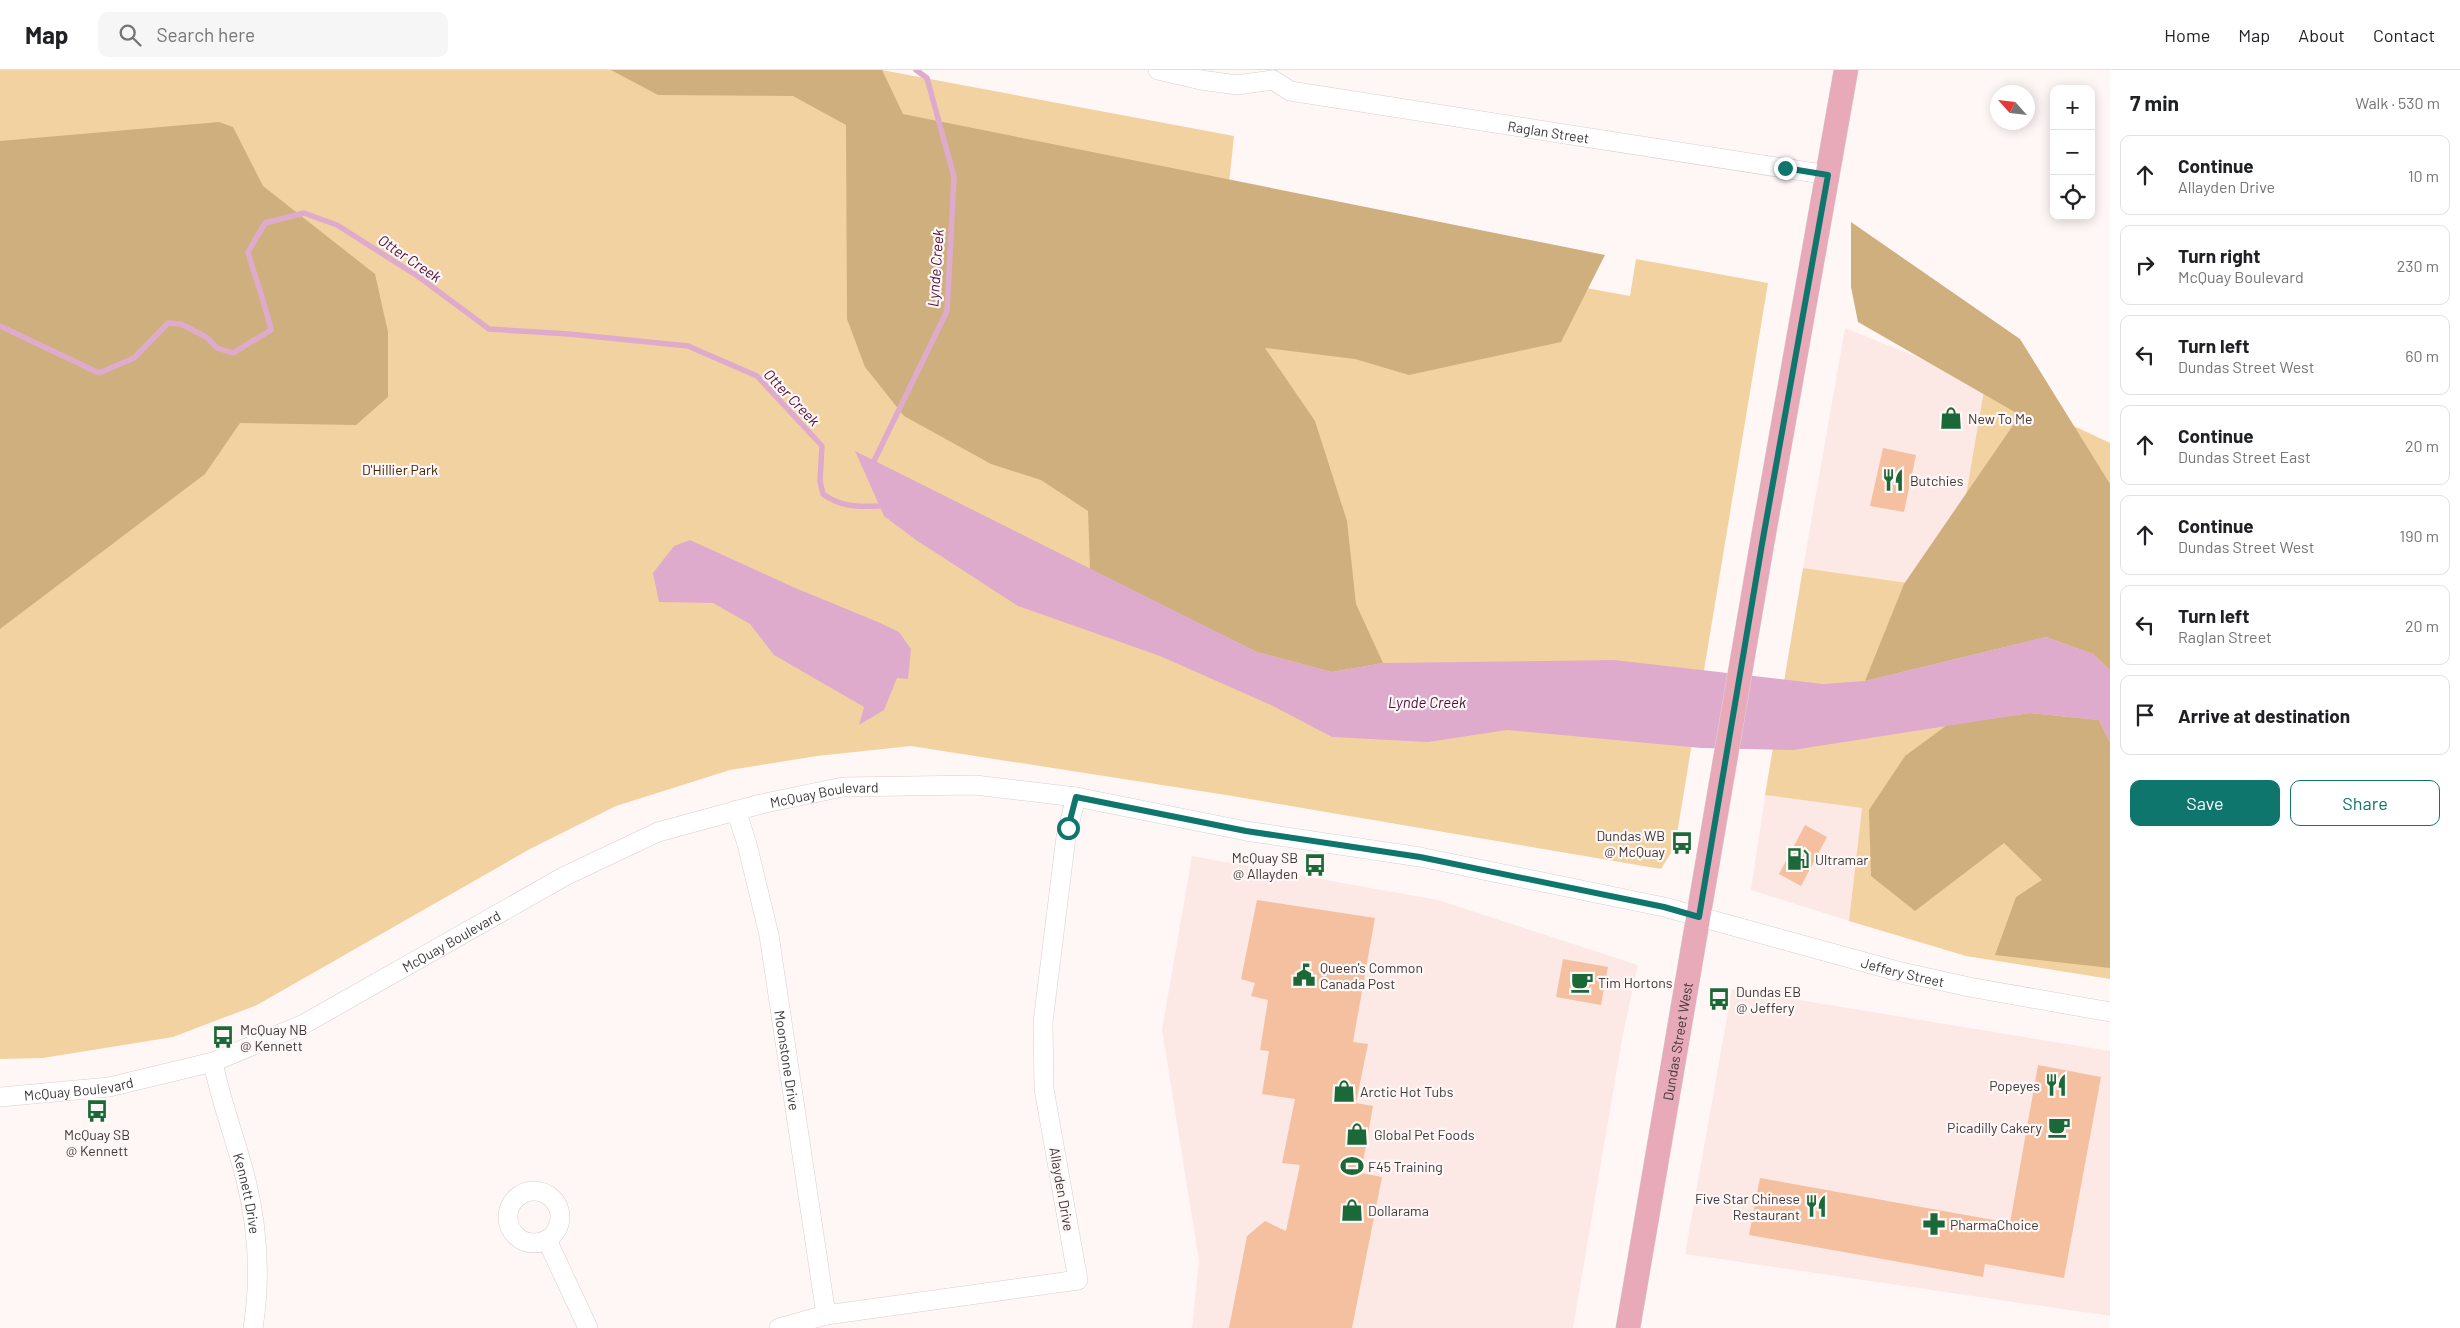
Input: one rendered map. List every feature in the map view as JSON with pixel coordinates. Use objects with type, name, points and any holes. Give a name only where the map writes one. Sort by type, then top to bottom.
[{"type":"main road","points":[[1828,175],[1846,70]]},
{"type":"main road","name":"Dundas Street West","points":[[1628,1328],[1726,754],[1828,175]]},
{"type":"street","points":[[1158,70],[1201,80],[1237,85],[1272,75]]},
{"type":"street","name":"Raglan Street","points":[[1272,75],[1290,91],[1828,175]]},
{"type":"street","name":"McQuay Boulevard","points":[[0,1097],[109,1087],[213,1062],[304,1024],[565,876],[658,832],[736,810],[843,787],[975,785],[1076,797],[1246,831],[1420,857],[1664,907],[1699,917]]},
{"type":"street","name":"Allayden Drive","points":[[779,1328],[826,1314],[1078,1280],[1044,1089],[1043,1022],[1066,837],[1076,797]]},
{"type":"street","name":"Moonstone Drive","points":[[736,810],[747,844],[770,934],[826,1314]]},
{"type":"street","name":"Jeffery Street","points":[[1699,917],[1906,973],[1969,987],[2110,1012]]},
{"type":"street","name":"Kennett Drive","points":[[213,1062],[219,1093],[246,1180],[256,1234],[259,1292],[253,1328]]},
{"type":"street","points":[[547,1240],[588,1328]]},
{"type":"shaded area","points":[[611,70],[882,70],[903,114],[1605,255],[1561,342],[1409,375],[1355,359],[1265,348],[1315,421],[1347,521],[1356,604],[1383,663],[1332,672],[1257,652],[1090,570],[1088,511],[1041,480],[991,464],[904,416],[865,367],[847,319],[846,125],[793,96],[658,95]]},
{"type":"shaded area","points":[[219,122],[233,127],[263,186],[375,274],[388,332],[388,397],[356,425],[240,423],[205,474],[0,629],[0,141]]},
{"type":"shaded area","points":[[1851,222],[2020,339],[2110,484],[2110,670],[2093,654],[2046,637],[1865,681],[1904,584],[2020,415],[1858,322],[1851,287]]},
{"type":"shaded area","points":[[1845,328],[1985,384],[1950,589],[1803,568]]},
{"type":"shaded area","points":[[2030,713],[2099,720],[2110,742],[2110,968],[1995,955],[2016,897],[2042,880],[2004,843],[1915,911],[1871,876],[1869,810],[1905,756],[1947,725]]},
{"type":"shaded area","points":[[1765,795],[1862,808],[1849,921],[1751,890]]},
{"type":"shaded area","points":[[1192,856],[1438,900],[1638,965],[1623,1034],[1573,1328],[1192,1328],[1199,1261],[1162,1030]]},
{"type":"shaded area","points":[[1732,989],[2110,1051],[2110,1316],[1685,1254]]},
{"type":"green space","name":"D'Hillier Park","points":[[0,70],[882,70],[1234,136],[1225,222],[1630,296],[1636,259],[1768,283],[1675,846],[1661,869],[1226,795],[911,746],[817,756],[730,770],[616,806],[530,849],[257,1005],[173,1037],[43,1058],[0,1059]]},
{"type":"green space","points":[[1985,384],[2110,443],[2110,979],[1966,956],[1849,921],[1862,808],[1765,795],[1803,568],[1950,589]]},
{"type":"water","name":"Lynde Creek","points":[[855,451],[1257,652],[1332,672],[1383,663],[1614,660],[1823,684],[1865,681],[2046,637],[2093,654],[2110,670],[2110,742],[2099,720],[2030,713],[1793,750],[1701,748],[1507,730],[1428,742],[1332,737],[1273,706],[1160,656],[1018,606],[916,540],[884,516]]},
{"type":"water","points":[[690,540],[793,587],[899,632],[911,649],[908,679],[897,678],[884,710],[859,725],[864,707],[774,655],[750,624],[713,603],[659,602],[653,573],[674,546]]},
{"type":"building","name":"Butchies","points":[[1883,448],[1916,455],[1904,512],[1870,506]]},
{"type":"building","points":[[1805,825],[1827,837],[1801,886],[1779,874]]},
{"type":"building","points":[[1257,900],[1375,918],[1353,1042],[1368,1044],[1356,1103],[1373,1106],[1361,1173],[1382,1177],[1352,1328],[1229,1328],[1247,1236],[1265,1221],[1286,1231],[1300,1165],[1282,1163],[1295,1099],[1262,1094],[1269,1051],[1260,1050],[1268,1000],[1251,996],[1255,983],[1241,979]]},
{"type":"building","name":"Tim Hortons","points":[[1563,959],[1608,967],[1601,1005],[1556,997]]},
{"type":"building","name":"Picadilly Cakery","points":[[2038,1065],[2101,1077],[2064,1278],[1985,1264],[1983,1277],[1749,1235],[1760,1178],[2010,1223]]},
{"type":"waterway","name":"Lynde Creek","points":[[874,461],[947,311],[954,177],[927,78],[916,70]]},
{"type":"waterway","name":"Otter Creek","points":[[0,326],[99,373],[134,358],[168,323],[181,324],[206,337],[217,348],[233,353],[271,330],[248,252],[265,223],[304,213],[337,225],[419,277],[489,329],[569,334],[688,346],[757,376],[822,446],[820,481],[823,494],[843,504],[879,506]]},
{"type":"place","name":"New To Me","points":[[1951,418]]},
{"type":"place","name":"Butchies","points":[[1893,480]]},
{"type":"place","name":"Dundas WB @ McQuay","points":[[1682,843]]},
{"type":"place","name":"Ultramar","points":[[1798,859]]},
{"type":"place","name":"McQuay SB @ Allayden","points":[[1315,865]]},
{"type":"place","name":"Queen's Common Canada Post","points":[[1304,975]]},
{"type":"place","name":"Tim Hortons","points":[[1582,982]]},
{"type":"place","name":"Dundas EB @ Jeffery","points":[[1719,999]]},
{"type":"place","name":"McQuay NB @ Kennett","points":[[223,1037]]},
{"type":"place","name":"Popeyes","points":[[2056,1085]]},
{"type":"place","name":"Arctic Hot Tubs","points":[[1344,1091]]},
{"type":"place","name":"McQuay SB @ Kennett","points":[[97,1111]]},
{"type":"place","name":"Picadilly Cakery","points":[[2059,1127]]},
{"type":"place","name":"Global Pet Foods","points":[[1357,1134]]},
{"type":"place","name":"F45 Training","points":[[1352,1166]]},
{"type":"place","name":"Five Star Chinese Restaurant","points":[[1816,1206]]},
{"type":"place","name":"Dollarama","points":[[1352,1210]]},
{"type":"place","name":"PharmaChoice","points":[[1934,1224]]},
{"type":"route","points":[[1068,828],[1076,797],[1246,831],[1420,857],[1664,907],[1699,917],[1762,544],[1828,175],[1785,168]]}]
